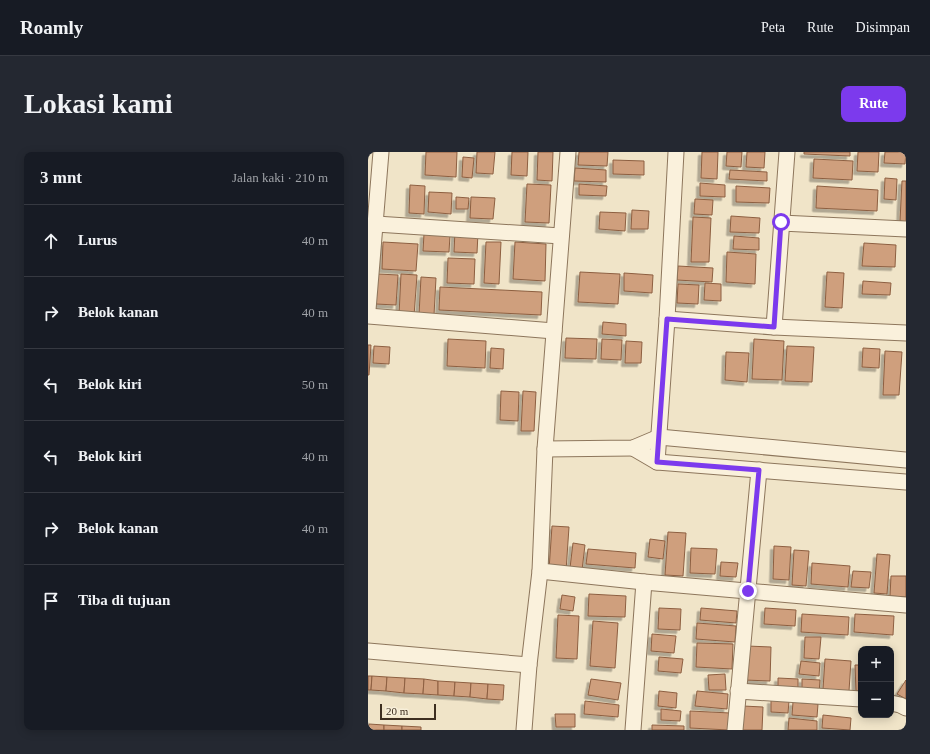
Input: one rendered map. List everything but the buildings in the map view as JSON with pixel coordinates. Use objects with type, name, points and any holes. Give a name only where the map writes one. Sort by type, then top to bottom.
[{"type":"street","points":[[368,310],[381,152]]},
{"type":"street","points":[[524,730],[529,665],[540,571],[545,449],[568,152]]},
{"type":"street","points":[[657,462],[667,319],[676,152]]},
{"type":"street","points":[[774,327],[786,152]]},
{"type":"street","points":[[781,222],[906,229]]},
{"type":"street","points":[[376,224],[561,236]]},
{"type":"street","points":[[368,316],[554,331]]},
{"type":"street","points":[[667,319],[774,327],[906,333]]},
{"type":"street","points":[[545,449],[633,448],[659,436],[906,460]]},
{"type":"street","points":[[633,448],[657,462],[906,482]]},
{"type":"street","points":[[735,730],[759,470]]},
{"type":"street","points":[[540,571],[644,582],[906,605]]},
{"type":"street","points":[[633,730],[644,582]]},
{"type":"street","points":[[368,651],[529,665]]},
{"type":"street","points":[[738,691],[858,699]]},
{"type":"street","points":[[894,704],[906,708]]},
{"type":"route","points":[[748,591],[759,470],[657,462],[667,319],[774,327],[781,222]]}]
